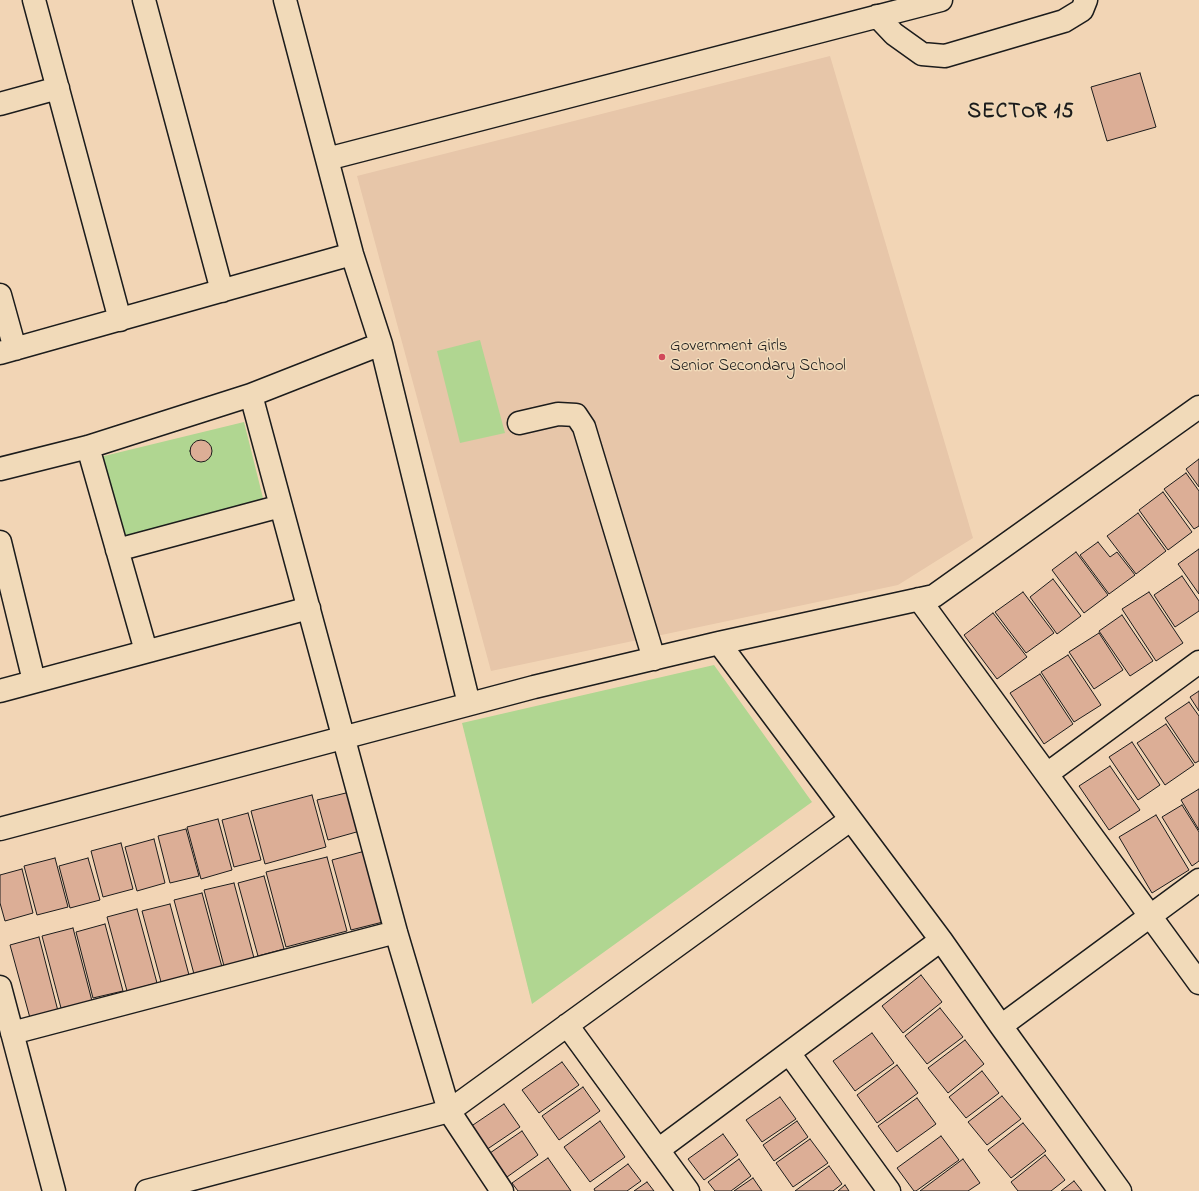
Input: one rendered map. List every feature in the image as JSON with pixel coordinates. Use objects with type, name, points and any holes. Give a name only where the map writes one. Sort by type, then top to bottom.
[{"type":"street","points":[[34,0],[120,320]]},
{"type":"street","points":[[144,0],[222,291]]},
{"type":"street","points":[[285,0],[352,254],[380,344],[469,704]]},
{"type":"street","points":[[327,159],[940,0]]},
{"type":"street","points":[[877,16],[894,34],[922,54],[945,56],[1064,21],[1082,10],[1086,0]]},
{"type":"street","points":[[0,104],[58,88]]},
{"type":"street","points":[[0,295],[8,351],[352,254]]},
{"type":"street","points":[[0,469],[88,447],[251,395],[380,344]]},
{"type":"street","points":[[251,395],[396,932],[449,1111],[502,1191]]},
{"type":"street","points":[[0,829],[534,687],[719,643],[934,596],[1199,407]]},
{"type":"street","points":[[519,423],[558,414],[576,415],[584,427],[654,659]]},
{"type":"street","points":[[88,447],[146,651]]},
{"type":"street","points":[[117,550],[281,506]]},
{"type":"street","points":[[0,542],[34,681]]},
{"type":"street","points":[[919,599],[1199,983]]},
{"type":"street","points":[[0,690],[308,608]]},
{"type":"street","points":[[719,643],[941,940],[1120,1191]]},
{"type":"street","points":[[1047,774],[1199,662]]},
{"type":"street","points":[[147,1191],[449,1111],[850,820]]},
{"type":"street","points":[[1001,1026],[1199,880]]},
{"type":"street","points":[[12,1032],[396,932]]},
{"type":"street","points":[[658,1150],[941,940]]},
{"type":"street","points":[[0,987],[54,1191]]},
{"type":"street","points":[[567,1025],[688,1191]]},
{"type":"street","points":[[789,1053],[889,1191]]},
{"type":"shaded area","name":"Government Girls Senior Secondary School","points":[[830,56],[973,538],[898,585],[491,671],[357,176]]},
{"type":"green space","points":[[480,340],[505,433],[460,443],[437,351]]},
{"type":"green space","points":[[244,422],[264,502],[121,538],[100,457]]},
{"type":"green space","points":[[714,665],[812,802],[532,1004],[462,723]]},
{"type":"building","points":[[1140,73],[1156,127],[1107,141],[1091,87]]},
{"type":"building","points":[[201,440],[209,443],[212,451],[209,459],[201,462],[193,459],[190,451],[193,443]]},
{"type":"building","points":[[1199,459],[1199,487],[1186,469]]},
{"type":"building","points":[[1186,473],[1199,491],[1199,526],[1194,529],[1164,489]]},
{"type":"building","points":[[1163,492],[1192,532],[1168,550],[1139,510]]},
{"type":"building","points":[[1138,513],[1166,551],[1136,574],[1107,536]]},
{"type":"building","points":[[1098,542],[1110,557],[1117,552],[1135,575],[1109,594],[1080,555]]},
{"type":"building","points":[[1199,549],[1199,594],[1178,564]]},
{"type":"building","points":[[1076,552],[1108,595],[1084,613],[1052,570]]},
{"type":"building","points":[[1182,576],[1199,601],[1199,611],[1175,627],[1154,595]]},
{"type":"building","points":[[1053,579],[1081,616],[1057,634],[1030,597]]},
{"type":"building","points":[[1023,592],[1054,633],[1026,653],[995,612]]},
{"type":"building","points":[[1149,592],[1183,643],[1156,661],[1122,609]]},
{"type":"building","points":[[993,613],[1027,657],[997,679],[964,635]]},
{"type":"building","points":[[1122,615],[1153,661],[1130,676],[1099,631]]},
{"type":"building","points":[[1099,633],[1123,670],[1094,689],[1069,652]]},
{"type":"building","points":[[1068,655],[1101,705],[1074,722],[1041,672]]},
{"type":"building","points":[[1040,674],[1073,724],[1044,744],[1010,693]]},
{"type":"building","points":[[1199,691],[1199,711],[1190,697]]},
{"type":"building","points":[[1189,702],[1199,716],[1199,761],[1195,763],[1165,718]]},
{"type":"building","points":[[1166,724],[1194,765],[1165,785],[1137,743]]},
{"type":"building","points":[[1132,742],[1160,785],[1138,800],[1109,757]]},
{"type":"building","points":[[1110,766],[1140,810],[1109,830],[1079,786]]},
{"type":"building","points":[[1199,789],[1199,830],[1181,800]]},
{"type":"building","points":[[350,792],[360,831],[328,840],[317,800]]},
{"type":"building","points":[[312,795],[326,847],[265,864],[251,811]]},
{"type":"building","points":[[1182,805],[1199,832],[1199,861],[1192,866],[1162,817]]},
{"type":"building","points":[[248,813],[261,860],[234,867],[222,820]]},
{"type":"building","points":[[1156,815],[1189,870],[1152,893],[1119,837]]},
{"type":"building","points":[[218,819],[232,870],[201,879],[187,827]]},
{"type":"building","points":[[186,829],[199,876],[170,883],[158,836]]},
{"type":"building","points":[[154,839],[165,883],[137,891],[125,847]]},
{"type":"building","points":[[121,843],[133,889],[103,897],[91,851]]},
{"type":"building","points":[[365,851],[383,922],[351,930],[332,860]]},
{"type":"building","points":[[327,857],[347,931],[286,947],[266,872]]},
{"type":"building","points":[[55,858],[68,907],[37,915],[24,866]]},
{"type":"building","points":[[88,858],[100,900],[70,908],[59,866]]},
{"type":"building","points":[[22,869],[33,913],[5,921],[0,903],[0,875]]},
{"type":"building","points":[[264,876],[284,949],[258,956],[238,883]]},
{"type":"building","points":[[234,883],[254,958],[224,966],[204,890]]},
{"type":"building","points":[[202,893],[222,967],[194,974],[174,900]]},
{"type":"building","points":[[170,904],[189,975],[161,982],[142,911]]},
{"type":"building","points":[[137,909],[157,983],[127,991],[107,917]]},
{"type":"building","points":[[105,924],[123,991],[93,998],[76,932]]},
{"type":"building","points":[[73,928],[92,1001],[61,1008],[42,936]]},
{"type":"building","points":[[39,937],[58,1011],[30,1018],[10,945]]},
{"type":"building","points":[[921,975],[942,1002],[903,1033],[882,1006]]},
{"type":"building","points":[[940,1008],[963,1037],[927,1064],[905,1036]]},
{"type":"building","points":[[872,1033],[894,1063],[855,1091],[833,1061]]},
{"type":"building","points":[[965,1040],[984,1064],[948,1093],[928,1068]]},
{"type":"building","points":[[562,1062],[579,1085],[539,1113],[522,1090]]},
{"type":"building","points":[[897,1065],[918,1093],[877,1123],[857,1095]]},
{"type":"building","points":[[982,1071],[999,1093],[966,1118],[949,1097]]},
{"type":"building","points":[[583,1087],[600,1111],[559,1140],[542,1116]]},
{"type":"building","points":[[1002,1096],[1021,1119],[987,1145],[968,1122]]},
{"type":"building","points":[[780,1097],[796,1119],[762,1142],[746,1120]]},
{"type":"building","points":[[917,1098],[936,1124],[897,1152],[878,1126]]},
{"type":"building","points":[[504,1104],[520,1127],[486,1150],[470,1127]]},
{"type":"building","points":[[600,1121],[625,1157],[590,1182],[564,1147]]},
{"type":"building","points":[[797,1121],[808,1137],[774,1161],[763,1145]]},
{"type":"building","points":[[1023,1123],[1046,1151],[1011,1178],[988,1150]]},
{"type":"building","points":[[522,1131],[538,1155],[507,1177],[490,1153]]},
{"type":"building","points":[[723,1134],[738,1155],[704,1180],[688,1159]]},
{"type":"building","points":[[941,1136],[959,1160],[914,1191],[897,1168]]},
{"type":"building","points":[[810,1139],[828,1163],[793,1187],[776,1163]]},
{"type":"building","points":[[1045,1155],[1065,1180],[1051,1191],[1018,1191],[1011,1182]]},
{"type":"building","points":[[548,1158],[571,1191],[518,1191],[512,1183]]},
{"type":"building","points":[[739,1159],[751,1176],[731,1191],[715,1191],[708,1182]]},
{"type":"building","points":[[963,1159],[980,1183],[968,1191],[920,1191]]},
{"type":"building","points":[[628,1164],[641,1181],[627,1191],[595,1191],[594,1189]]},
{"type":"building","points":[[829,1166],[842,1184],[833,1191],[795,1191]]},
{"type":"building","points":[[753,1178],[762,1191],[734,1191]]},
{"type":"building","points":[[1074,1181],[1082,1191],[1061,1191]]},
{"type":"building","points":[[647,1182],[654,1191],[634,1191]]},
{"type":"building","points":[[845,1185],[849,1191],[838,1191]]},
{"type":"place","name":"Government Girls Senior Secondary School","points":[[662,357]]},
{"type":"district","name":"SECTOR 15","points":[[1021,114]]}]
